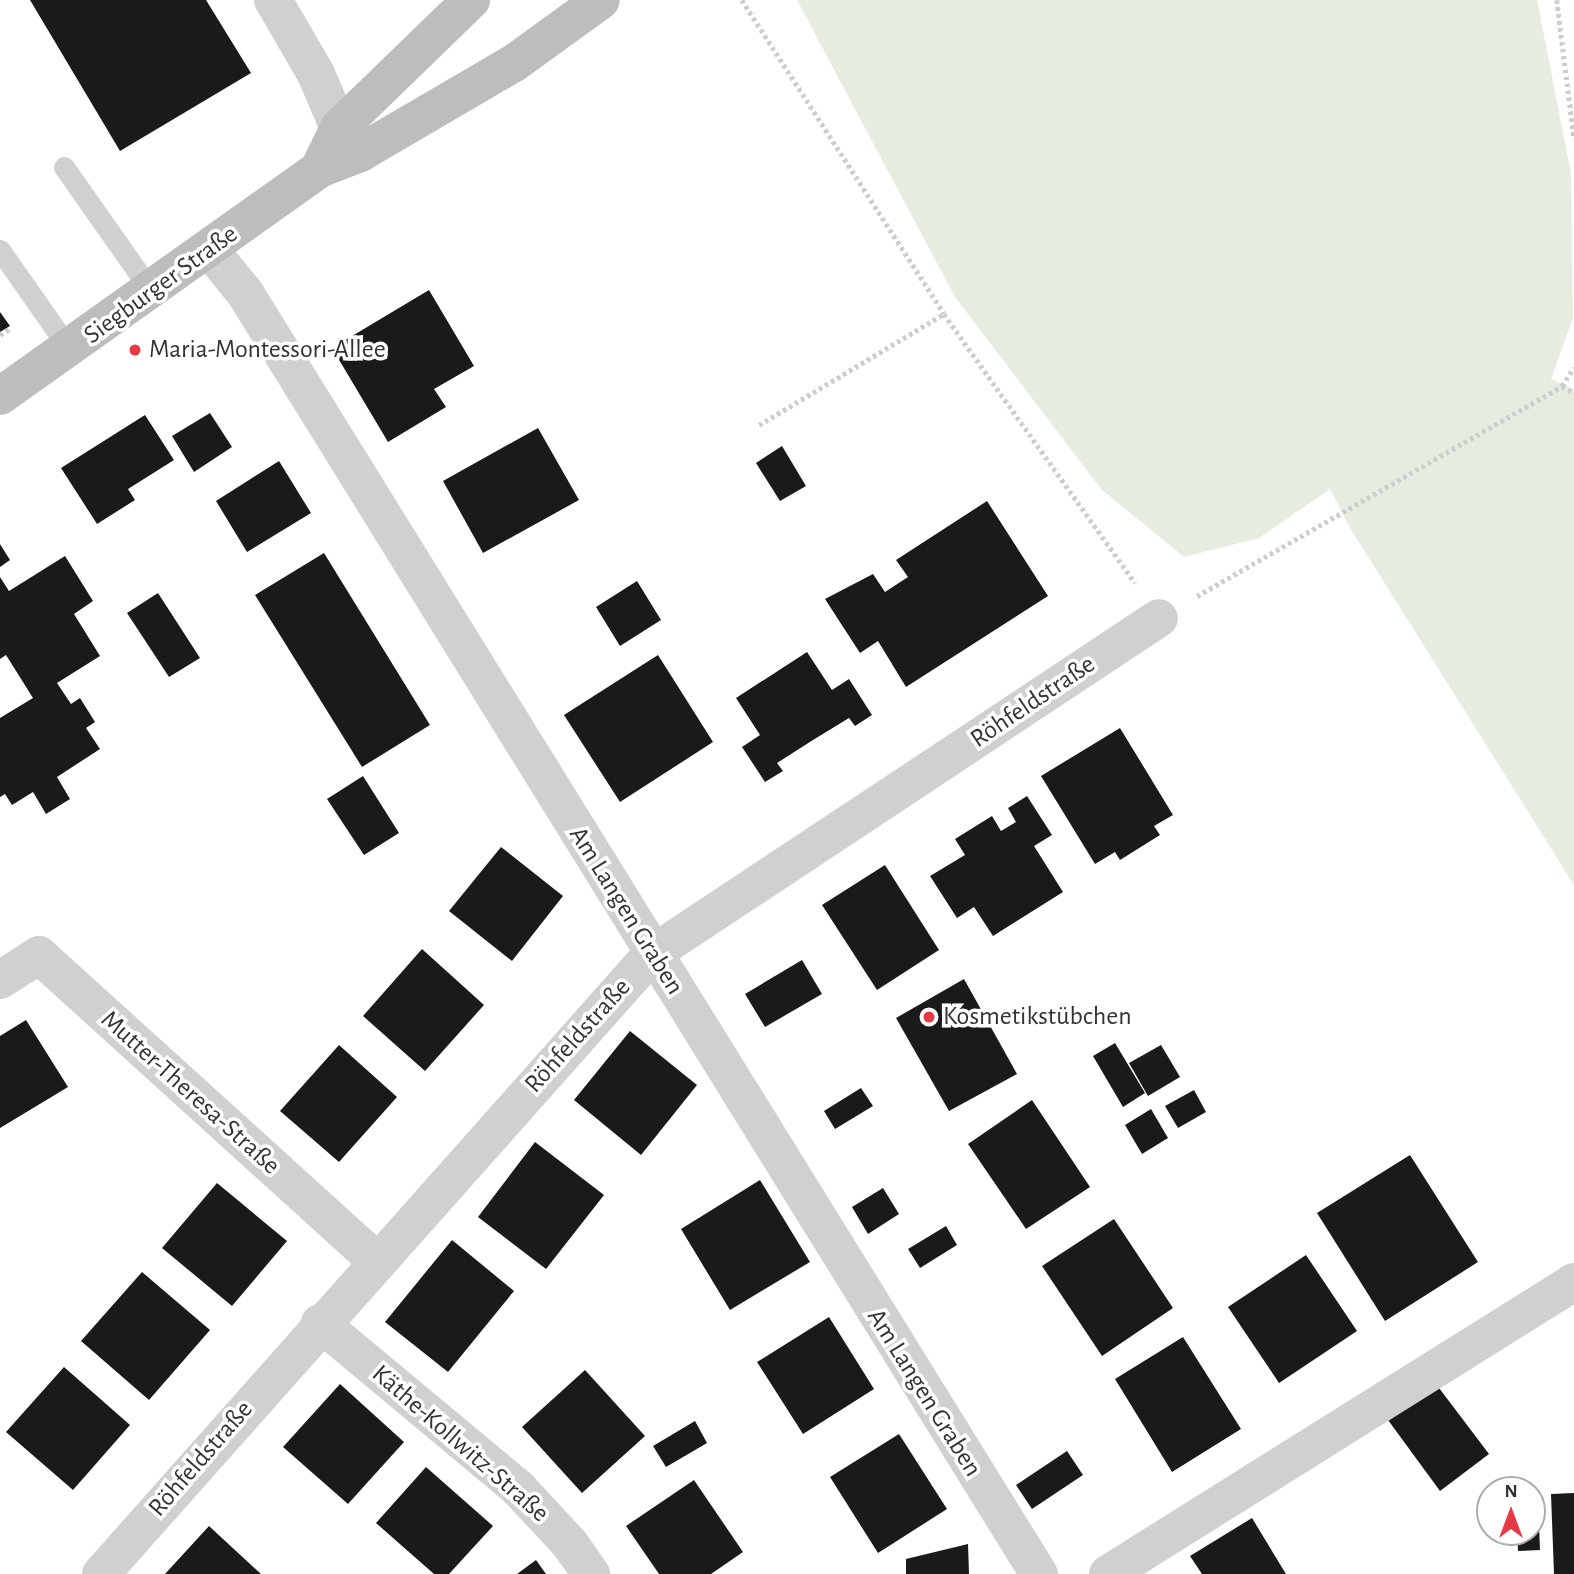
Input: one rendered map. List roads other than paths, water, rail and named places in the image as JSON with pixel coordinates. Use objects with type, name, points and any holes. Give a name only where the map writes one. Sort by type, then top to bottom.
[{"type":"main road","name":"Siegburger Straße","points":[[0,396],[152,292],[319,169],[350,140],[471,0]]},
{"type":"main road","name":"Siegburger Straße","points":[[350,140],[514,63],[601,0]]},
{"type":"street","points":[[274,0],[350,140]]},
{"type":"street","name":"Am Langen Graben","points":[[210,250],[245,293],[652,954],[1040,1574]]},
{"type":"street","name":"Röhfeldstraße","points":[[101,1574],[320,1322],[652,954],[1159,618]]},
{"type":"street","name":"Mutter-Theresa-Straße","points":[[0,980],[39,955],[376,1261]]},
{"type":"street","points":[[1108,1574],[1574,1282]]},
{"type":"street","name":"Käthe-Kollwitz-Straße","points":[[320,1322],[518,1488],[570,1544],[591,1574]]},
{"type":"lane","points":[[64,167],[152,292]]},
{"type":"lane","points":[[0,250],[70,350]]},
{"type":"place","name":"Maria-Montessori-Allee","points":[[135,350]]},
{"type":"place","name":"Kosmetikstübchen","points":[[929,1017]]}]
